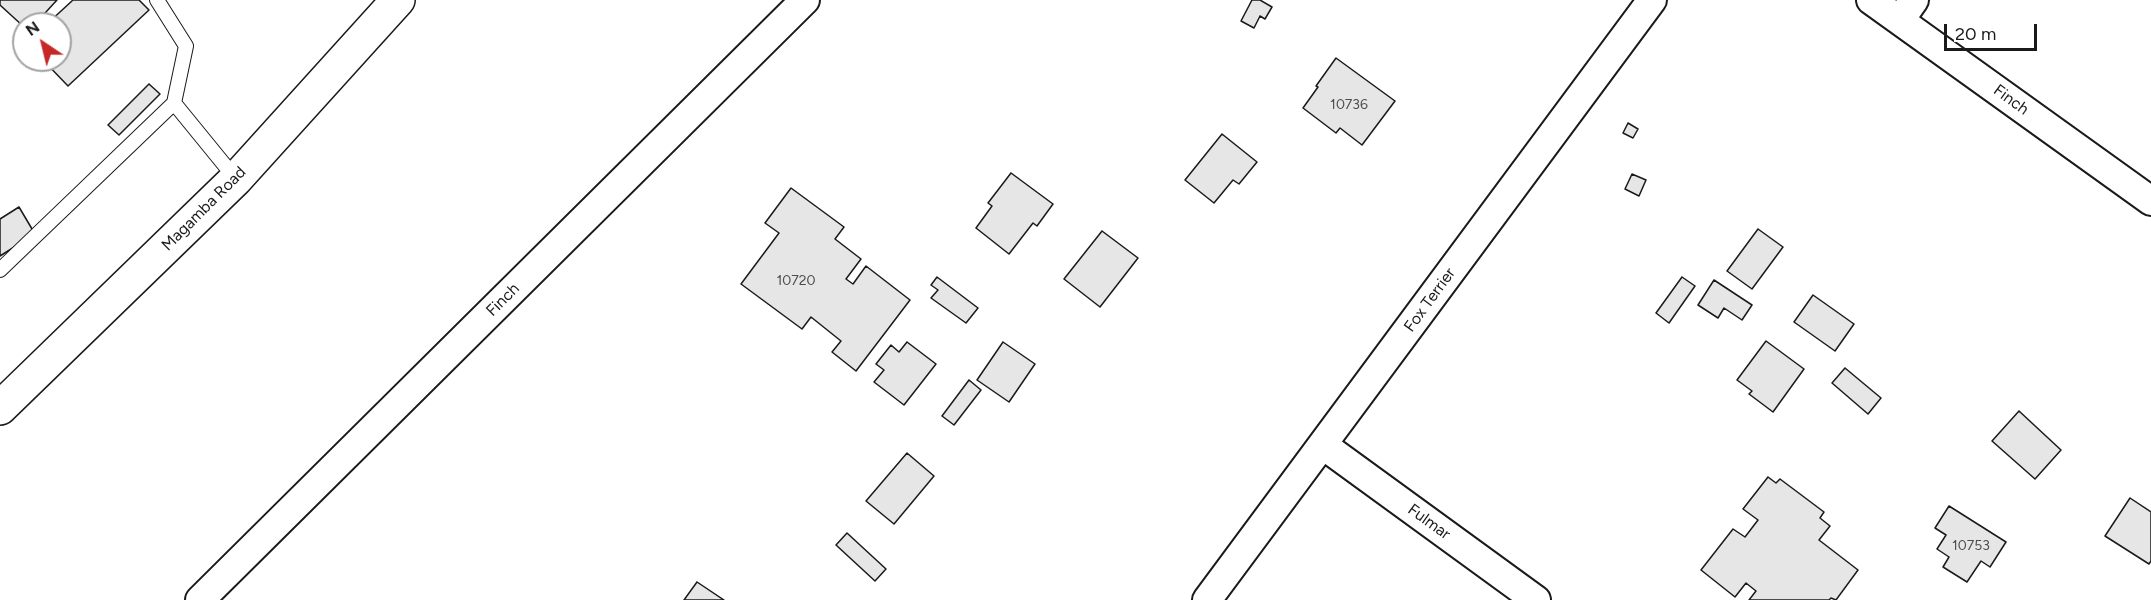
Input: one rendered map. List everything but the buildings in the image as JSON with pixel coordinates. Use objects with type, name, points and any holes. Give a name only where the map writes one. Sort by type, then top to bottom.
[{"type":"highway","name":"Magamba Road","points":[[0,408],[236,179],[398,0]]},
{"type":"street","name":"Finch","points":[[201,600],[805,0]]},
{"type":"street","name":"Fox Terrier","points":[[1207,600],[1652,0]]},
{"type":"street","name":"Finch","points":[[1870,0],[1907,10],[2151,201]]},
{"type":"street","name":"Fulmar","points":[[1323,445],[1536,600]]},
{"type":"lane","points":[[0,270],[174,103],[186,46],[157,0]]},
{"type":"lane","points":[[174,103],[236,179]]}]
